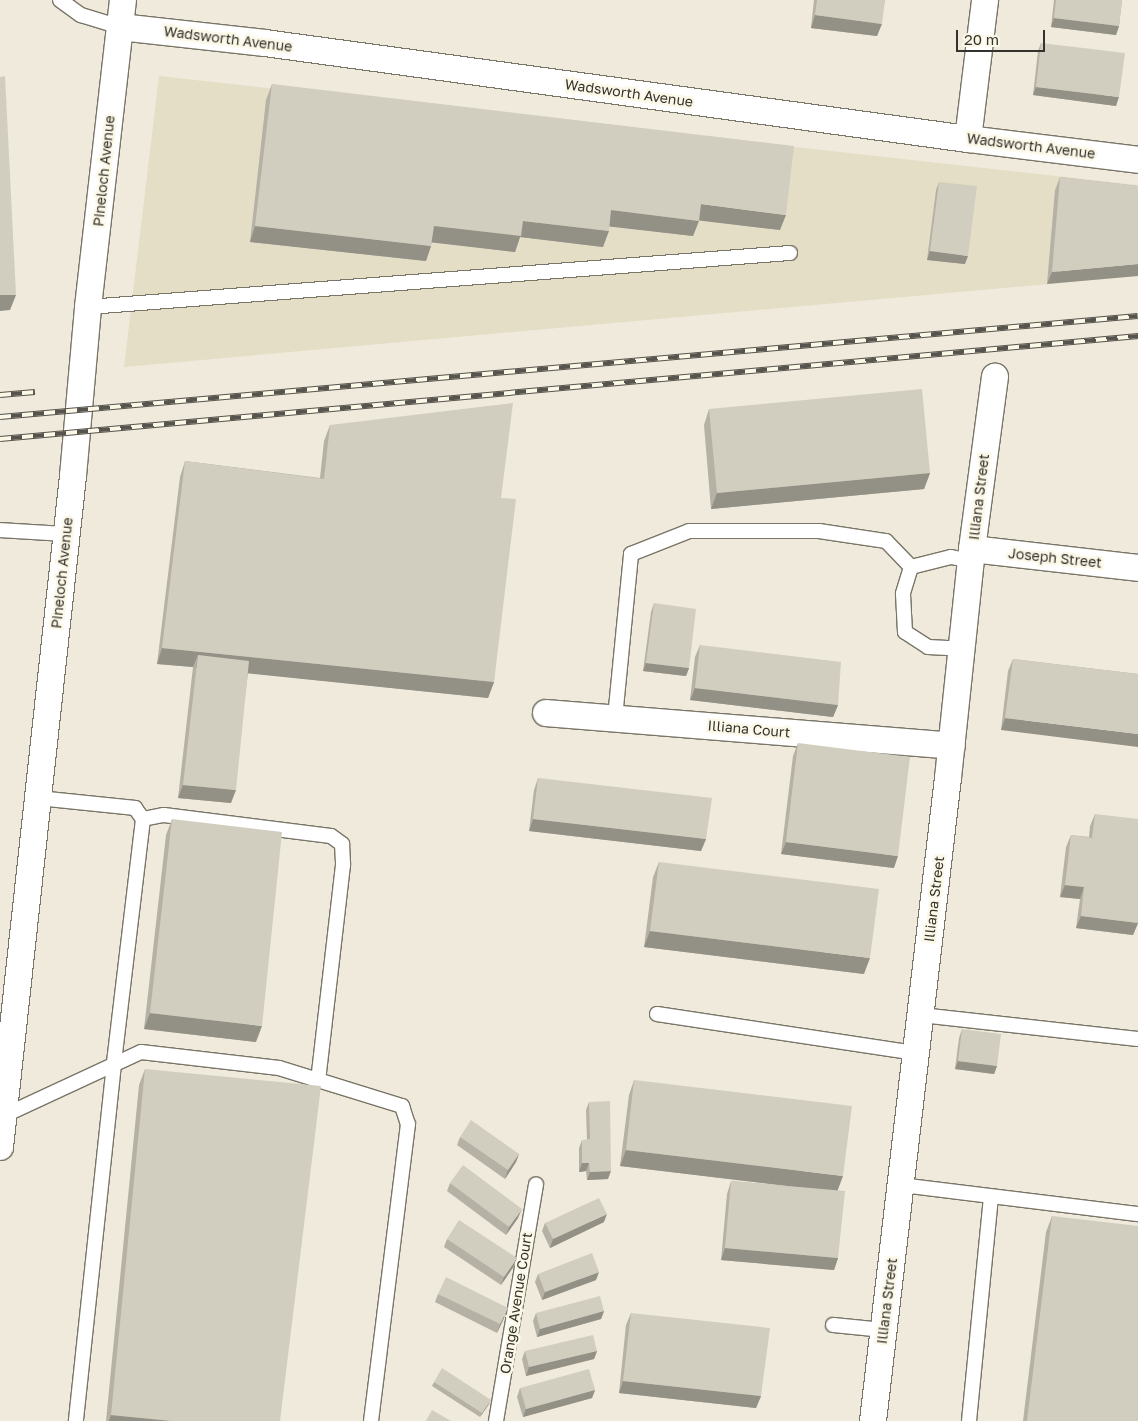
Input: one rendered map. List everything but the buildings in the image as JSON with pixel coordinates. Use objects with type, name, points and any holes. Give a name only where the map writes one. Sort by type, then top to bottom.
[{"type":"street","name":"Pineloch Avenue","points":[[0,1147],[66,534],[88,307],[123,0]]},
{"type":"street","points":[[968,139],[985,0]]},
{"type":"street","name":"Wadsworth Avenue","points":[[120,27],[265,43],[968,139],[1138,160]]},
{"type":"street","name":"Illiana Street","points":[[873,1421],[952,746],[972,555],[995,377]]},
{"type":"street","name":"Joseph Street","points":[[972,555],[1138,568]]},
{"type":"street","name":"Illiana Court","points":[[546,713],[952,746]]},
{"type":"lane","points":[[60,0],[81,15],[120,27]]},
{"type":"lane","points":[[88,307],[790,253]]},
{"type":"lane","points":[[0,530],[66,534]]},
{"type":"lane","points":[[615,718],[631,554],[689,531],[819,531],[886,541],[911,567]]},
{"type":"lane","points":[[911,567],[972,555]]},
{"type":"lane","points":[[911,567],[903,594],[905,632],[928,647],[962,649]]},
{"type":"lane","points":[[38,798],[135,808],[144,819],[114,1064],[76,1421]]},
{"type":"lane","points":[[144,819],[164,815],[331,836],[342,844],[343,865],[318,1080]]},
{"type":"lane","points":[[657,1014],[916,1053]]},
{"type":"lane","points":[[920,1015],[1138,1039]]},
{"type":"lane","points":[[3,1116],[141,1052],[279,1068],[402,1106],[408,1124],[371,1421]]},
{"type":"lane","name":"Orange Avenue Court","points":[[496,1421],[536,1184]]},
{"type":"lane","points":[[901,1185],[1138,1214]]},
{"type":"lane","points":[[969,1421],[991,1197]]},
{"type":"lane","points":[[833,1325],[884,1330]]},
{"type":"shaded area","points":[[159,76],[1138,185],[1138,276],[124,367]]},
{"type":"railway","points":[[0,417],[1138,316]]},
{"type":"railway","points":[[0,439],[1138,336]]},
{"type":"railway","points":[[0,395],[35,392]]}]
